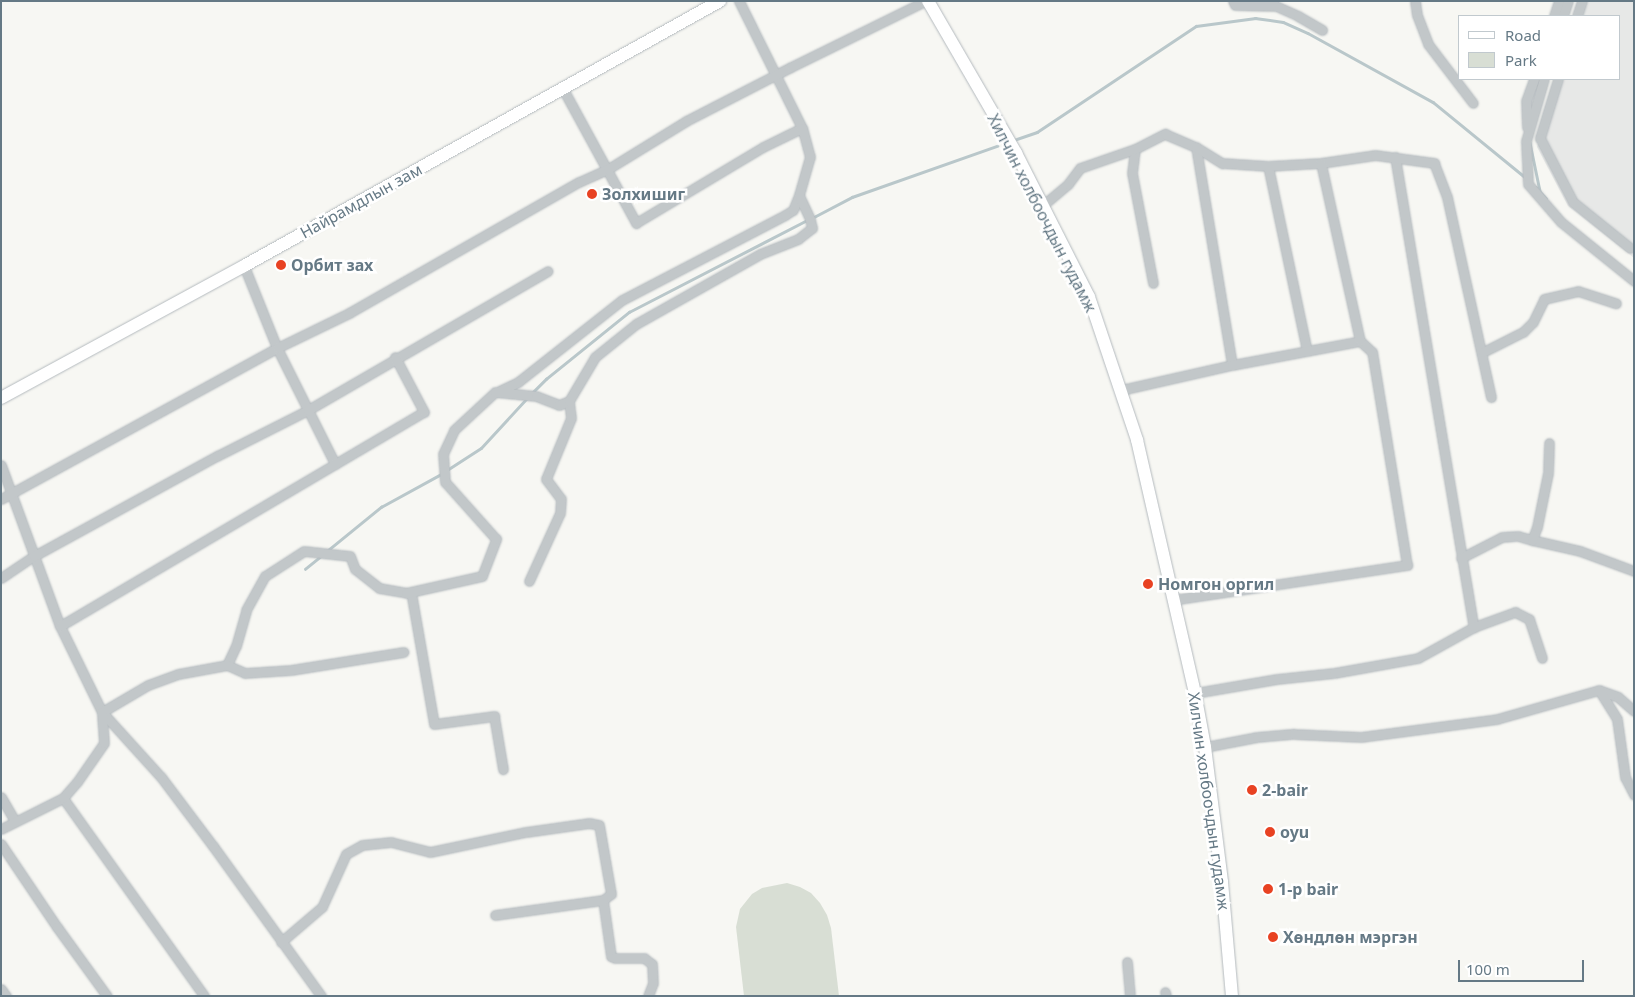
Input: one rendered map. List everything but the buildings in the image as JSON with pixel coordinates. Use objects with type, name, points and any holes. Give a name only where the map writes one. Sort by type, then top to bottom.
[{"type":"main road","name":"Найрамдлын зам","points":[[1,398],[244,266],[720,1]]},
{"type":"main road","name":"Хилчин холбоочдын гудамж","points":[[926,1],[1016,153],[1088,297],[1137,440],[1195,693],[1205,747],[1222,882],[1232,996]]},
{"type":"street","points":[[227,665],[236,646],[246,610],[265,576],[304,551],[350,556],[355,569],[379,588],[410,592],[482,576],[496,538],[445,482],[442,454],[454,430],[495,392],[518,382],[622,300],[793,210],[810,157],[802,128],[739,1]]},
{"type":"street","points":[[1,499],[277,348],[349,313],[579,182],[608,169],[686,121],[776,74],[926,1]]},
{"type":"street","points":[[1233,1],[1236,5],[1276,6],[1322,30]]},
{"type":"street","points":[[1415,1],[1417,15],[1428,44],[1474,103]]},
{"type":"street","points":[[1554,15],[1559,1]]},
{"type":"street","points":[[1563,15],[1568,1]]},
{"type":"street","points":[[1577,15],[1582,1]]},
{"type":"street","points":[[1528,132],[1526,101],[1534,80]]},
{"type":"street","points":[[1544,80],[1528,132],[1525,153],[1528,184],[1561,222],[1634,281]]},
{"type":"street","points":[[1558,80],[1540,138],[1573,202],[1630,248]]},
{"type":"street","points":[[563,89],[636,223],[763,147],[802,128]]},
{"type":"street","points":[[1042,206],[1068,184],[1080,168],[1135,148],[1165,134],[1196,147],[1222,163],[1268,166],[1322,163],[1375,155],[1434,163],[1447,197],[1492,397]]},
{"type":"street","points":[[1196,147],[1232,365]]},
{"type":"street","points":[[1135,148],[1132,173],[1153,283]]},
{"type":"street","points":[[1395,157],[1474,627]]},
{"type":"street","points":[[1173,600],[1407,565],[1372,352],[1360,341],[1322,163]]},
{"type":"street","points":[[1268,166],[1307,351]]},
{"type":"street","points":[[529,581],[560,513],[561,499],[546,479],[571,418],[569,401],[595,357],[636,324],[760,254],[798,239],[812,228],[799,195]]},
{"type":"street","points":[[244,266],[277,348],[335,464]]},
{"type":"street","points":[[1,578],[34,556],[217,456],[308,410],[395,357],[548,271]]},
{"type":"street","points":[[1483,352],[1523,332],[1533,322],[1544,299],[1578,291],[1616,303]]},
{"type":"street","points":[[1121,390],[1232,365],[1360,341]]},
{"type":"street","points":[[60,626],[424,412],[395,357]]},
{"type":"street","points":[[495,392],[536,396],[559,405],[569,401]]},
{"type":"street","points":[[1532,540],[1537,527],[1548,473],[1549,443]]},
{"type":"street","points":[[1,466],[60,626],[102,712],[160,778],[213,846],[321,996]]},
{"type":"street","points":[[1461,558],[1502,537],[1518,536],[1580,551],[1634,571]]},
{"type":"street","points":[[410,592],[434,724],[494,716],[503,769]]},
{"type":"street","points":[[1195,693],[1277,679],[1334,673],[1418,658],[1474,627],[1515,612],[1528,618],[1542,658]]},
{"type":"street","points":[[102,712],[156,682],[178,674],[227,665],[245,673],[291,670],[404,652]]},
{"type":"street","points":[[1599,690],[1617,719],[1625,777],[1634,795]]},
{"type":"street","points":[[1205,747],[1256,737],[1294,734],[1360,737],[1497,719],[1599,690],[1618,697],[1634,711]]},
{"type":"street","points":[[1,829],[15,820],[63,798],[96,758],[104,742],[102,712]]},
{"type":"street","points":[[1,797],[15,820]]},
{"type":"street","points":[[63,798],[204,996]]},
{"type":"street","points":[[281,942],[322,907],[346,854],[362,845],[391,842],[430,852],[526,832],[589,823],[599,825],[611,894],[603,900],[495,915]]},
{"type":"street","points":[[1,844],[57,927],[107,996]]},
{"type":"street","points":[[603,900],[611,956],[615,958],[644,958],[652,964],[653,983],[648,996]]},
{"type":"street","points":[[1127,962],[1130,996]]},
{"type":"street","points":[[1,988],[6,996]]},
{"type":"shaded area","points":[[1583,1],[1634,1],[1634,258],[1568,206],[1537,147],[1558,80],[1620,80],[1620,15],[1578,15]]},
{"type":"green space","points":[[787,883],[811,893],[827,915],[831,928],[839,996],[744,996],[736,927],[740,909],[752,894],[762,888]]},
{"type":"waterway","points":[[1014,140],[1037,132],[1196,26],[1255,18],[1283,22],[1308,33],[1433,102],[1525,177]]},
{"type":"waterway","points":[[1530,143],[1540,191]]},
{"type":"waterway","points":[[812,218],[852,197],[997,146]]},
{"type":"waterway","points":[[1536,187],[1546,198]]},
{"type":"waterway","points":[[532,393],[546,379],[629,312],[807,220]]},
{"type":"waterway","points":[[447,470],[481,448],[528,397]]},
{"type":"waterway","points":[[327,551],[381,507],[443,473]]},
{"type":"waterway","points":[[305,569],[321,556]]},
{"type":"place","name":"Золхишиг","points":[[592,194]]},
{"type":"place","name":"Орбит зах","points":[[281,265]]},
{"type":"place","name":"Номгон оргил","points":[[1148,584]]},
{"type":"place","name":"2-bair","points":[[1252,790]]},
{"type":"place","name":"oyu","points":[[1270,832]]},
{"type":"place","name":"1-p bair","points":[[1268,889]]},
{"type":"place","name":"Хөндлөн мэргэн","points":[[1273,937]]}]
